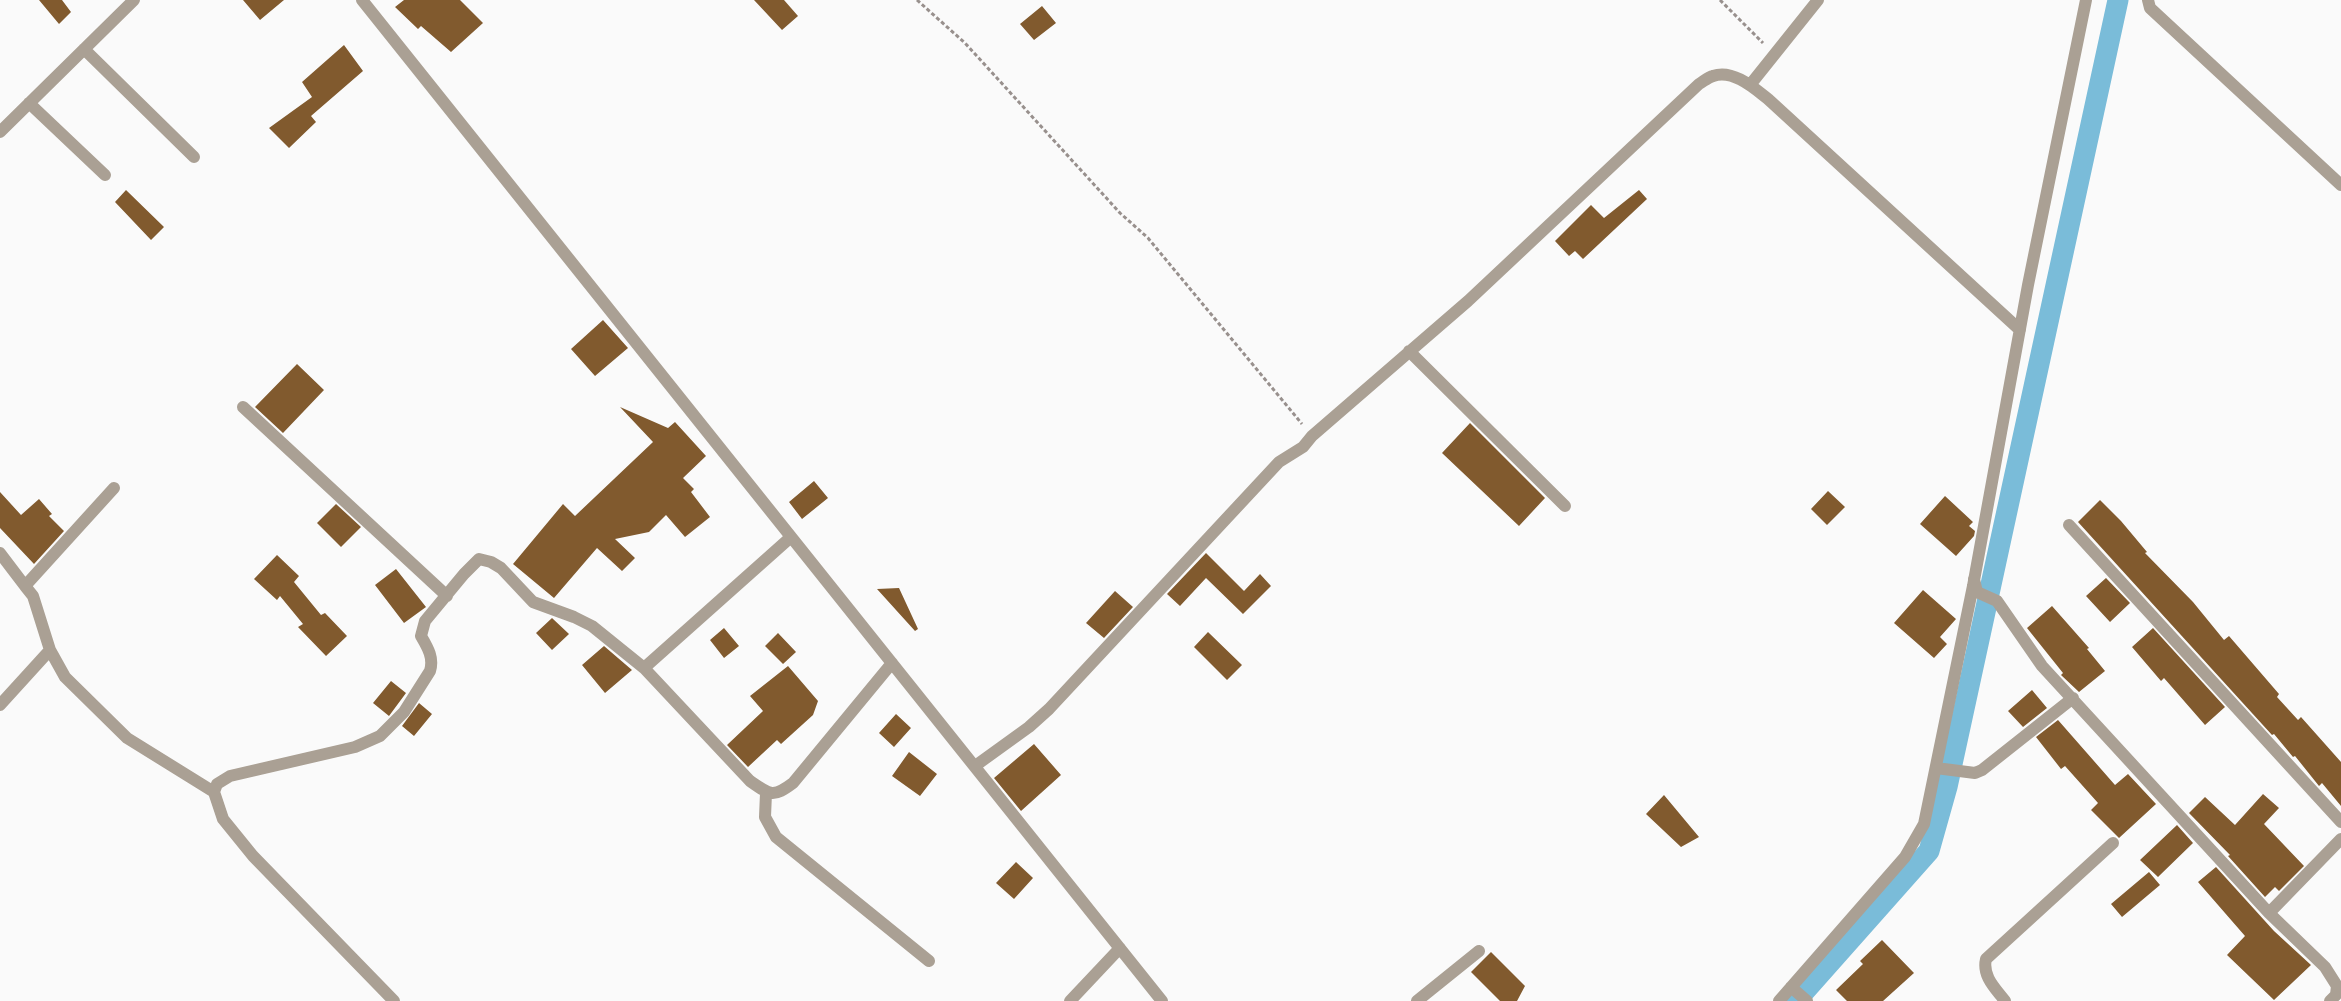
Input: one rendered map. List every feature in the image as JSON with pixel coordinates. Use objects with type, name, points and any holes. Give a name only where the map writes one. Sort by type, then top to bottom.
[{"type":"street","points":[[0,132],[134,0]]},
{"type":"street","points":[[362,0],[1162,1001]]},
{"type":"street","points":[[1750,85],[1818,0]]},
{"type":"street","points":[[1779,1001],[1794,989],[1905,857],[1924,824],[1945,769],[1974,579],[2020,330],[2086,0]]},
{"type":"street","points":[[2148,0],[2150,8],[2341,184]]},
{"type":"street","points":[[84,49],[194,157]]},
{"type":"street","points":[[975,766],[1029,727],[1049,708],[1279,462],[1303,447],[1312,436],[1468,301],[1699,84],[1712,76],[1723,75],[1750,85],[1768,99],[2020,330]]},
{"type":"street","points":[[29,103],[105,175]]},
{"type":"street","points":[[1409,351],[1565,506]]},
{"type":"street","points":[[244,407],[447,596]]},
{"type":"street","points":[[25,586],[114,488]]},
{"type":"street","points":[[2069,525],[2341,822]]},
{"type":"street","points":[[644,668],[791,536]]},
{"type":"street","points":[[0,553],[33,596],[50,650],[66,677],[127,738],[214,792],[223,818],[253,856],[394,1001]]},
{"type":"street","points":[[214,792],[217,784],[230,776],[355,747],[380,736],[404,712],[430,671],[432,663],[429,650],[421,636],[425,620],[479,559],[491,562],[508,574],[533,602],[574,616],[592,626],[644,668],[750,781],[766,792],[779,793],[793,783],[892,663]]},
{"type":"street","points":[[1974,579],[1977,592],[1997,601],[2042,666],[2269,913],[2325,967],[2339,984],[2336,995],[2330,1001]]},
{"type":"street","points":[[0,705],[50,650]]},
{"type":"street","points":[[1945,769],[1975,773],[1989,766],[2004,751],[2072,698]]},
{"type":"street","points":[[766,792],[766,817],[776,837],[929,961]]},
{"type":"street","points":[[2269,913],[2341,839]]},
{"type":"street","points":[[2004,1001],[1986,975],[1984,967],[1986,959],[2113,843]]},
{"type":"street","points":[[1070,1001],[1120,948]]},
{"type":"street","points":[[1417,1001],[1478,951]]},
{"type":"street","points":[[1794,989],[1807,1001]]},
{"type":"path","points":[[917,0],[965,43],[1120,213],[1148,238],[1312,436]]},
{"type":"path","points":[[1720,0],[1774,54]]},
{"type":"building","points":[[39,0],[62,0],[71,12],[59,24]]},
{"type":"building","points":[[243,0],[284,0],[260,20]]},
{"type":"building","points":[[404,0],[460,0],[483,23],[451,52],[421,26],[418,29],[395,7]]},
{"type":"building","points":[[754,0],[784,0],[798,16],[782,30]]},
{"type":"building","points":[[1042,6],[1056,23],[1034,40],[1020,24]]},
{"type":"building","points":[[344,45],[363,71],[311,116],[316,122],[289,148],[269,128],[312,97],[302,82]]},
{"type":"building","points":[[126,190],[164,227],[151,240],[115,202]]},
{"type":"building","points":[[1639,190],[1647,199],[1583,259],[1575,251],[1569,256],[1555,241],[1591,205],[1604,218]]},
{"type":"building","points":[[603,320],[628,348],[595,376],[571,349]]},
{"type":"building","points":[[297,364],[324,390],[283,433],[255,407]]},
{"type":"building","points":[[620,407],[668,428],[675,422],[706,456],[683,478],[694,489],[691,492],[710,517],[685,537],[666,515],[649,532],[615,539],[635,558],[622,571],[597,548],[554,598],[513,564],[563,504],[575,516],[653,442]]},
{"type":"building","points":[[1470,423],[1545,498],[1519,526],[1442,453]]},
{"type":"building","points":[[814,481],[828,498],[802,519],[789,502]]},
{"type":"building","points":[[1828,491],[1845,507],[1827,525],[1811,509]]},
{"type":"building","points":[[0,492],[21,515],[39,499],[52,514],[49,516],[64,531],[34,564],[0,528]]},
{"type":"building","points":[[1945,496],[1973,522],[1969,526],[1975,531],[1974,536],[1956,556],[1920,524]]},
{"type":"building","points":[[2100,500],[2121,521],[2147,552],[2145,553],[2193,602],[2224,640],[2229,636],[2279,694],[2277,697],[2298,720],[2301,717],[2341,762],[2341,806],[2322,783],[2319,786],[2295,756],[2293,757],[2274,734],[2272,735],[2078,522]]},
{"type":"building","points":[[336,504],[361,527],[341,547],[317,523]]},
{"type":"building","points":[[1206,553],[1244,591],[1260,574],[1271,586],[1243,614],[1206,578],[1180,606],[1167,594]]},
{"type":"building","points":[[277,555],[299,576],[294,582],[321,615],[325,613],[347,636],[326,656],[298,627],[303,624],[280,596],[277,600],[254,579]]},
{"type":"building","points":[[396,569],[426,607],[404,623],[375,585]]},
{"type":"building","points":[[2106,578],[2130,603],[2110,622],[2086,596]]},
{"type":"building","points":[[899,588],[918,629],[915,631],[877,589]]},
{"type":"building","points":[[1923,590],[1956,619],[1940,637],[1947,644],[1934,658],[1894,623]]},
{"type":"building","points":[[1115,591],[1133,607],[1104,638],[1086,623]]},
{"type":"building","points":[[2052,606],[2089,648],[2087,649],[2105,671],[2079,692],[2061,675],[2063,673],[2027,628]]},
{"type":"building","points":[[552,618],[569,634],[552,650],[536,633]]},
{"type":"building","points":[[724,628],[739,646],[724,658],[710,640]]},
{"type":"building","points":[[2153,628],[2225,707],[2205,725],[2164,678],[2161,681],[2132,647]]},
{"type":"building","points":[[1208,632],[1242,665],[1227,680],[1194,647]]},
{"type":"building","points":[[778,633],[796,652],[783,664],[765,646]]},
{"type":"building","points":[[604,646],[632,670],[605,693],[582,665]]},
{"type":"building","points":[[788,666],[818,701],[813,715],[781,744],[777,740],[748,767],[727,745],[763,711],[750,696]]},
{"type":"building","points":[[391,681],[406,693],[389,716],[373,703]]},
{"type":"building","points":[[2032,690],[2047,708],[2023,727],[2008,711]]},
{"type":"building","points":[[419,703],[432,714],[414,736],[402,726]]},
{"type":"building","points":[[896,714],[911,728],[894,747],[879,733]]},
{"type":"building","points":[[2058,720],[2115,785],[2128,774],[2156,804],[2119,838],[2091,810],[2098,803],[2065,766],[2061,769],[2036,737]]},
{"type":"building","points":[[1034,744],[1061,775],[1021,811],[994,778]]},
{"type":"building","points":[[909,752],[937,774],[920,796],[892,776]]},
{"type":"building","points":[[2263,794],[2279,808],[2264,824],[2304,866],[2279,891],[2275,887],[2265,897],[2228,856],[2230,855],[2189,813],[2205,797],[2235,825]]},
{"type":"building","points":[[1664,795],[1699,837],[1681,847],[1646,814]]},
{"type":"building","points":[[2177,825],[2193,843],[2158,877],[2140,860]]},
{"type":"building","points":[[1016,862],[1033,878],[1014,899],[996,883]]},
{"type":"building","points":[[2216,867],[2274,931],[2311,965],[2274,1000],[2227,955],[2245,936],[2198,882]]},
{"type":"building","points":[[2149,872],[2160,885],[2122,917],[2111,904]]},
{"type":"building","points":[[1882,940],[1914,973],[1883,1001],[1847,1001],[1836,990],[1863,964],[1860,961]]},
{"type":"building","points":[[1491,952],[1525,986],[1517,1001],[1500,1001],[1471,972]]},
{"type":"waterway","points":[[1796,1001],[1929,851],[1947,787],[2118,0]]}]
